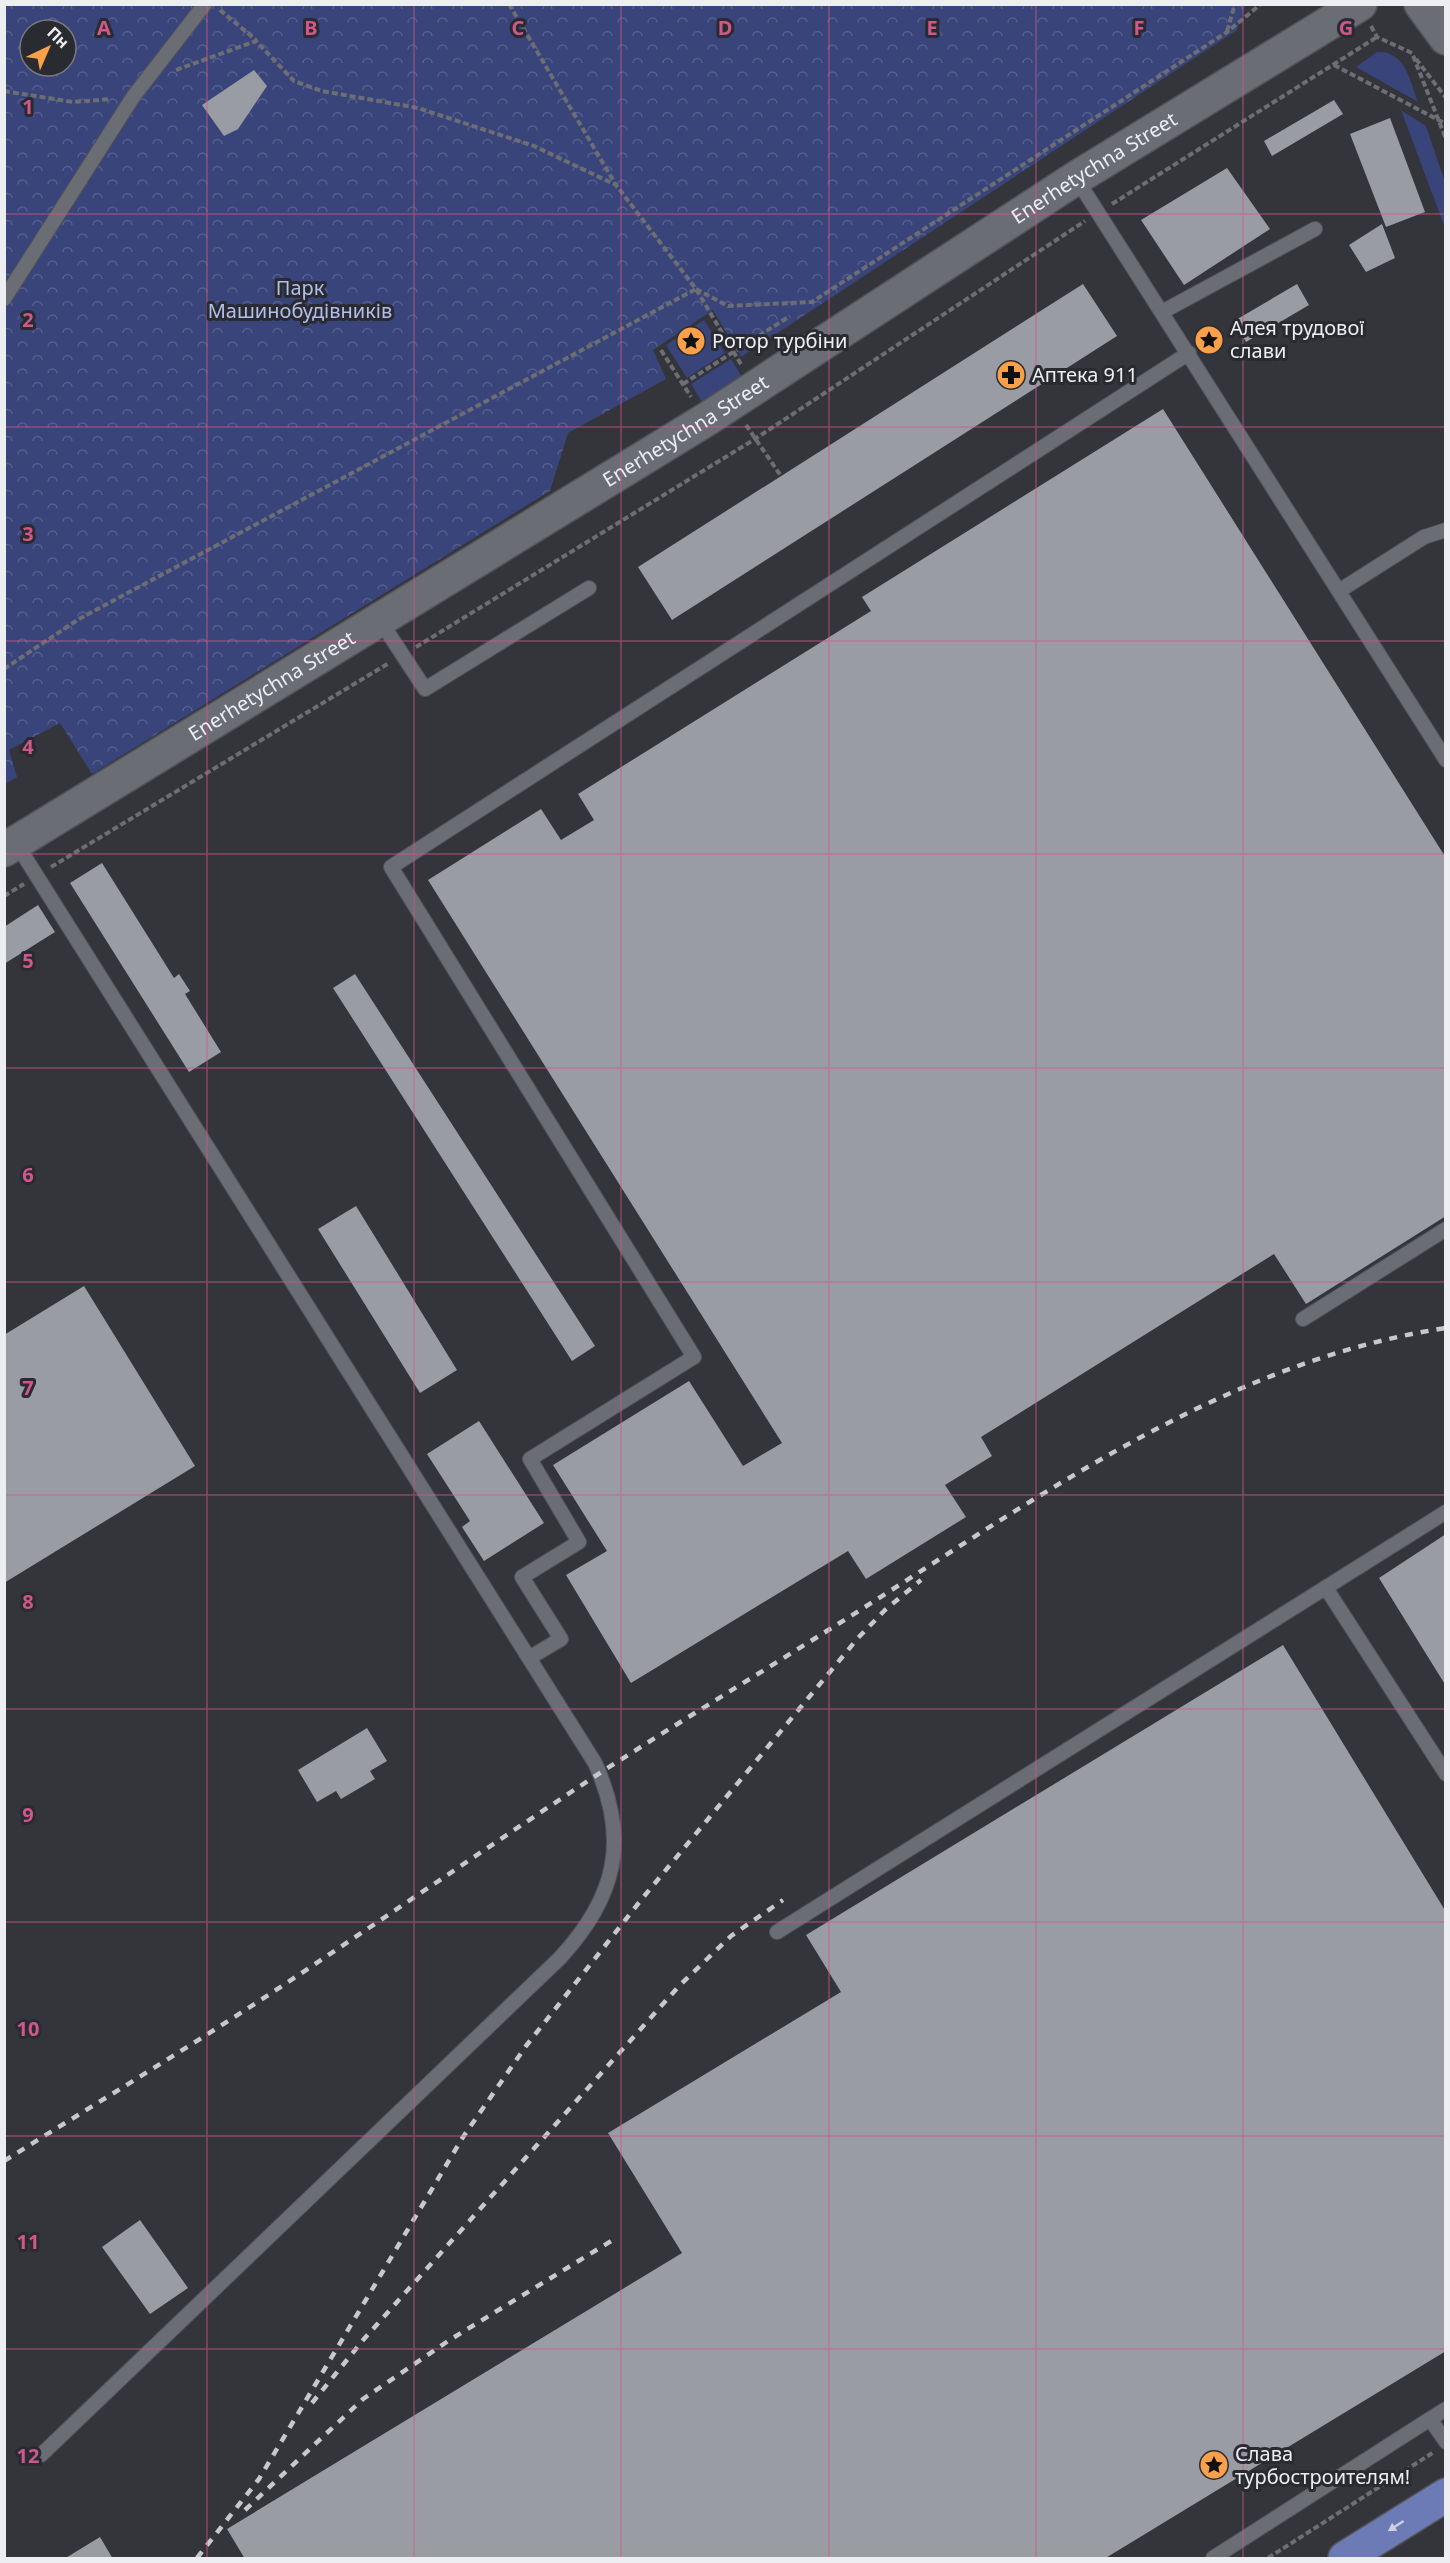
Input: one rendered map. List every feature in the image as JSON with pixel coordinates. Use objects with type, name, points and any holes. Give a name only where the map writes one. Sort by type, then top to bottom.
[{"type":"main road","points":[[1345,2559],[1446,2495]]},
{"type":"street","name":"Enerhetychna Street","points":[[10,847],[731,404],[1076,178],[1360,4]]},
{"type":"street","points":[[1421,4],[1446,38]]},
{"type":"lane","points":[[4,299],[133,97],[205,4]]},
{"type":"lane","points":[[1076,178],[1446,760]]},
{"type":"lane","points":[[1162,312],[1315,229]]},
{"type":"lane","points":[[529,1658],[561,1639],[522,1577],[579,1542],[530,1460],[693,1358],[391,867],[1189,353]]},
{"type":"lane","points":[[1339,591],[1424,537],[1446,530]]},
{"type":"lane","points":[[379,619],[425,689],[589,588]]},
{"type":"lane","points":[[10,847],[36,876],[595,1763],[611,1802],[615,1837],[612,1869],[602,1900],[560,1959],[41,2455]]},
{"type":"lane","points":[[1304,1319],[1445,1232]]},
{"type":"lane","points":[[777,1932],[1446,1512]]},
{"type":"lane","points":[[1326,1588],[1446,1774]]},
{"type":"lane","points":[[1213,2559],[1446,2409]]},
{"type":"lane","points":[[1430,2420],[1441,2446]]},
{"type":"path","points":[[213,4],[256,40],[294,81],[322,91],[418,108],[534,146],[616,184]]},
{"type":"path","points":[[509,4],[616,184],[696,289],[743,369]]},
{"type":"path","points":[[1227,32],[1235,4]]},
{"type":"path","points":[[696,289],[728,306],[812,302],[1227,32],[1261,4]]},
{"type":"path","points":[[4,896],[755,439],[1098,213],[1377,37],[1412,53],[1446,98]]},
{"type":"path","points":[[168,75],[256,40]]},
{"type":"path","points":[[1412,53],[1446,140]]},
{"type":"path","points":[[1334,64],[1446,124]]},
{"type":"path","points":[[4,91],[73,102],[133,97]]},
{"type":"path","points":[[4,669],[89,614],[696,289]]},
{"type":"path","points":[[683,384],[790,316]]},
{"type":"path","points":[[662,350],[693,400]]},
{"type":"path","points":[[731,404],[781,476]]},
{"type":"path","points":[[1268,2559],[1441,2446]]},
{"type":"green space","name":"Парк Машинобудівників","points":[[5,5],[1245,5],[1237,30],[741,357],[713,310],[653,350],[666,379],[568,433],[550,491],[92,774],[60,723],[9,750],[17,777],[5,784]]},
{"type":"green space","points":[[1377,52],[1394,56],[1400,61],[1409,76],[1418,102],[1356,67]]},
{"type":"green space","points":[[1401,110],[1426,126],[1445,182],[1445,228]]},
{"type":"green space","points":[[704,320],[725,353],[687,378],[666,345]]},
{"type":"green space","points":[[731,359],[742,377],[702,402],[691,384]]},
{"type":"building","points":[[254,70],[267,86],[238,129],[224,136],[202,105]]},
{"type":"building","points":[[1334,100],[1343,114],[1272,156],[1264,141]]},
{"type":"building","points":[[1390,118],[1425,212],[1386,227],[1350,134]]},
{"type":"building","points":[[1227,168],[1270,229],[1184,285],[1141,220]]},
{"type":"building","points":[[1382,224],[1395,258],[1366,272],[1349,245]]},
{"type":"building","points":[[1083,284],[1117,336],[672,620],[638,567]]},
{"type":"building","points":[[1297,284],[1309,305],[1246,342],[1234,321]]},
{"type":"building","points":[[1163,409],[1446,858],[1446,1216],[1306,1304],[1274,1254],[981,1437],[992,1456],[945,1485],[966,1517],[866,1579],[848,1551],[631,1683],[566,1575],[607,1551],[553,1465],[689,1381],[743,1466],[782,1443],[428,880],[541,809],[561,840],[594,820],[578,794],[871,611],[862,597]]},
{"type":"building","points":[[102,863],[174,978],[179,974],[190,991],[185,994],[221,1052],[189,1072],[70,883]]},
{"type":"building","points":[[38,905],[55,932],[4,964],[4,927]]},
{"type":"building","points":[[355,974],[595,1346],[572,1361],[333,988]]},
{"type":"building","points":[[356,1206],[457,1370],[420,1393],[318,1229]]},
{"type":"building","points":[[84,1286],[195,1466],[4,1583],[4,1335]]},
{"type":"building","points":[[479,1421],[544,1523],[484,1561],[462,1527],[470,1521],[427,1454]]},
{"type":"building","points":[[1446,1534],[1446,1686],[1379,1578]]},
{"type":"building","points":[[1283,1645],[1446,1912],[1446,2351],[1104,2559],[245,2559],[227,2529],[682,2253],[608,2133],[841,1992],[806,1935]]},
{"type":"building","points":[[367,1728],[387,1761],[370,1771],[375,1779],[341,1799],[336,1791],[317,1802],[298,1770]]},
{"type":"building","points":[[140,2220],[188,2288],[150,2314],[102,2247]]},
{"type":"building","points":[[100,2537],[113,2559],[64,2559]]},
{"type":"railway","points":[[4,2161],[248,2008],[603,1771],[981,1532],[1128,1444],[1204,1405],[1282,1372],[1362,1346],[1446,1328]]},
{"type":"railway","points":[[197,2558],[259,2479],[463,2137],[526,2046],[641,1900],[858,1638],[885,1610],[921,1580]]},
{"type":"railway","points":[[312,2403],[364,2339],[679,1986],[731,1936],[783,1900]]},
{"type":"railway","points":[[245,2510],[363,2399],[448,2341],[616,2238]]},
{"type":"place","name":"Алея трудової слави","points":[[1209,340]]},
{"type":"place","name":"Ротор турбіни","points":[[691,341]]},
{"type":"place","name":"Аптека 911","points":[[1011,375]]},
{"type":"place","name":"Слава турбостроителям!","points":[[1214,2465]]}]
